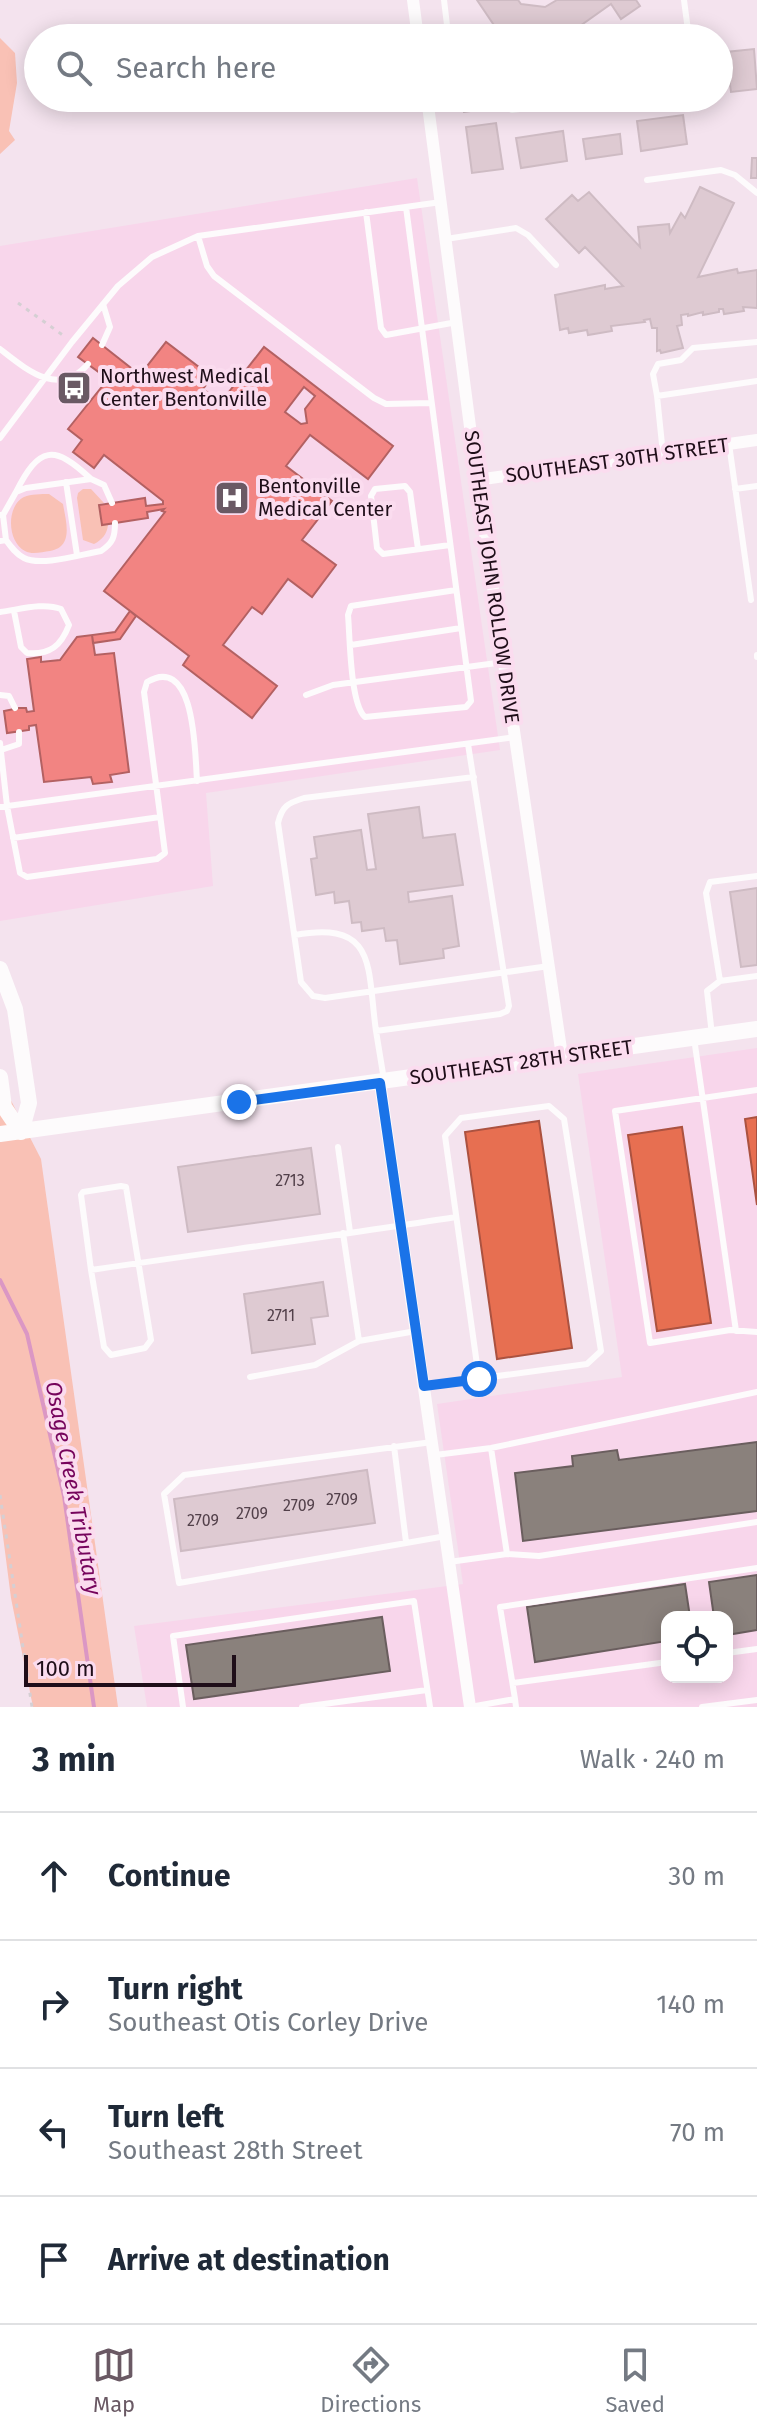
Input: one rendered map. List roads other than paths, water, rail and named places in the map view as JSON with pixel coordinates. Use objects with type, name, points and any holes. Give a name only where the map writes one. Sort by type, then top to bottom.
[{"type":"main road","points":[[0,969],[15,1009],[29,1103],[21,1132]]},
{"type":"main road","name":"SOUTHEAST 28TH STREET","points":[[0,1134],[757,1029]]},
{"type":"main road","points":[[0,1077],[4,1107],[21,1132]]},
{"type":"street","points":[[413,0],[416,24]]},
{"type":"street","name":"SOUTHEAST JOHN ROLLOW DRIVE","points":[[429,112],[477,480],[562,1056]]},
{"type":"street","name":"SOUTHEAST 30TH STREET","points":[[477,480],[757,440]]},
{"type":"street","points":[[382,1083],[470,1707]]},
{"type":"lane","points":[[444,0],[447,24]]},
{"type":"lane","points":[[684,0],[687,24]]},
{"type":"lane","points":[[647,180],[721,170],[735,175],[757,193]]},
{"type":"lane","points":[[2,432],[118,286],[152,257],[198,236],[441,202]]},
{"type":"lane","points":[[406,207],[471,701],[466,707],[365,717],[359,712],[355,682],[348,615],[351,606],[456,590]]},
{"type":"lane","points":[[366,212],[381,328],[386,335],[457,322]]},
{"type":"lane","points":[[446,239],[516,228],[528,235],[556,265]]},
{"type":"lane","points":[[198,236],[207,266],[214,276],[374,398],[386,404],[431,403]]},
{"type":"lane","points":[[102,345],[110,327],[103,304]]},
{"type":"lane","points":[[663,454],[653,374],[658,364],[681,360],[693,348],[757,342]]},
{"type":"lane","points":[[0,349],[30,372],[46,378],[78,376],[88,364]]},
{"type":"lane","points":[[657,396],[757,381]]},
{"type":"lane","points":[[729,444],[751,600]]},
{"type":"lane","points":[[112,503],[104,485],[91,479],[71,460],[59,455],[45,455],[33,463],[2,515],[3,540],[25,559],[39,562],[101,551],[115,537],[115,523]]},
{"type":"lane","points":[[16,492],[91,479]]},
{"type":"lane","points":[[66,482],[77,555]]},
{"type":"lane","points":[[418,549],[410,492],[405,486],[375,489],[371,496],[377,548],[383,554],[450,545]]},
{"type":"lane","points":[[735,489],[757,486]]},
{"type":"lane","points":[[0,612],[53,606],[61,609],[69,625],[63,640],[51,651],[27,653],[21,647],[14,611]]},
{"type":"lane","points":[[351,645],[461,628]]},
{"type":"lane","points":[[306,695],[333,685],[504,662]]},
{"type":"lane","points":[[0,743],[4,806],[20,873],[27,877],[157,859],[165,853],[144,692],[147,682],[155,677],[170,678],[190,704],[197,781]]},
{"type":"lane","points":[[0,695],[9,696],[15,708]]},
{"type":"lane","points":[[1,750],[19,744],[19,732]]},
{"type":"lane","points":[[4,806],[515,737]]},
{"type":"lane","points":[[376,1031],[507,1011],[509,1006],[468,744]]},
{"type":"lane","points":[[474,777],[304,798],[287,804],[278,823],[301,982],[313,996],[325,998],[549,966]]},
{"type":"lane","points":[[13,838],[160,817]]},
{"type":"lane","points":[[720,981],[706,893],[710,882],[757,876]]},
{"type":"lane","points":[[295,935],[316,932],[339,934],[358,942],[366,954],[382,1083]]},
{"type":"lane","points":[[712,1035],[707,991],[720,981],[757,976]]},
{"type":"lane","points":[[694,1037],[736,1331]]},
{"type":"lane","points":[[757,1090],[615,1111],[650,1343],[736,1331],[757,1332]]},
{"type":"lane","points":[[424,1386],[479,1379],[587,1364],[601,1351],[564,1119],[549,1106],[461,1118],[445,1136],[479,1379]]},
{"type":"lane","points":[[338,1147],[359,1341]]},
{"type":"lane","points":[[126,1187],[151,1340],[149,1345],[111,1355],[104,1347],[91,1270],[81,1195],[83,1192],[126,1187]]},
{"type":"lane","points":[[91,1270],[456,1217]]},
{"type":"lane","points":[[250,1377],[315,1365],[359,1341],[416,1331]]},
{"type":"lane","points":[[446,1536],[179,1583],[164,1494],[184,1475],[394,1446],[491,1448],[757,1392]]},
{"type":"lane","points":[[394,1446],[406,1542]]},
{"type":"lane","points":[[491,1448],[507,1554]]},
{"type":"lane","points":[[449,1562],[507,1554],[539,1556],[757,1522]]},
{"type":"lane","points":[[470,1707],[516,1703],[500,1607],[757,1568]]},
{"type":"lane","points":[[183,1707],[173,1636],[414,1601],[430,1707]]},
{"type":"lane","points":[[733,1652],[757,1649]]},
{"type":"lane","points":[[513,1683],[661,1663]]},
{"type":"lane","points":[[302,1707],[427,1690]]},
{"type":"lane","points":[[702,1707],[757,1700]]},
{"type":"waterway","name":"Osage Creek Tributary","points":[[0,1280],[27,1334],[64,1496],[94,1707]]},
{"type":"place","name":"Northwest Medical Center Bentonville","points":[[74,388]]},
{"type":"place","name":"Bentonville Medical Center","points":[[232,498]]}]
